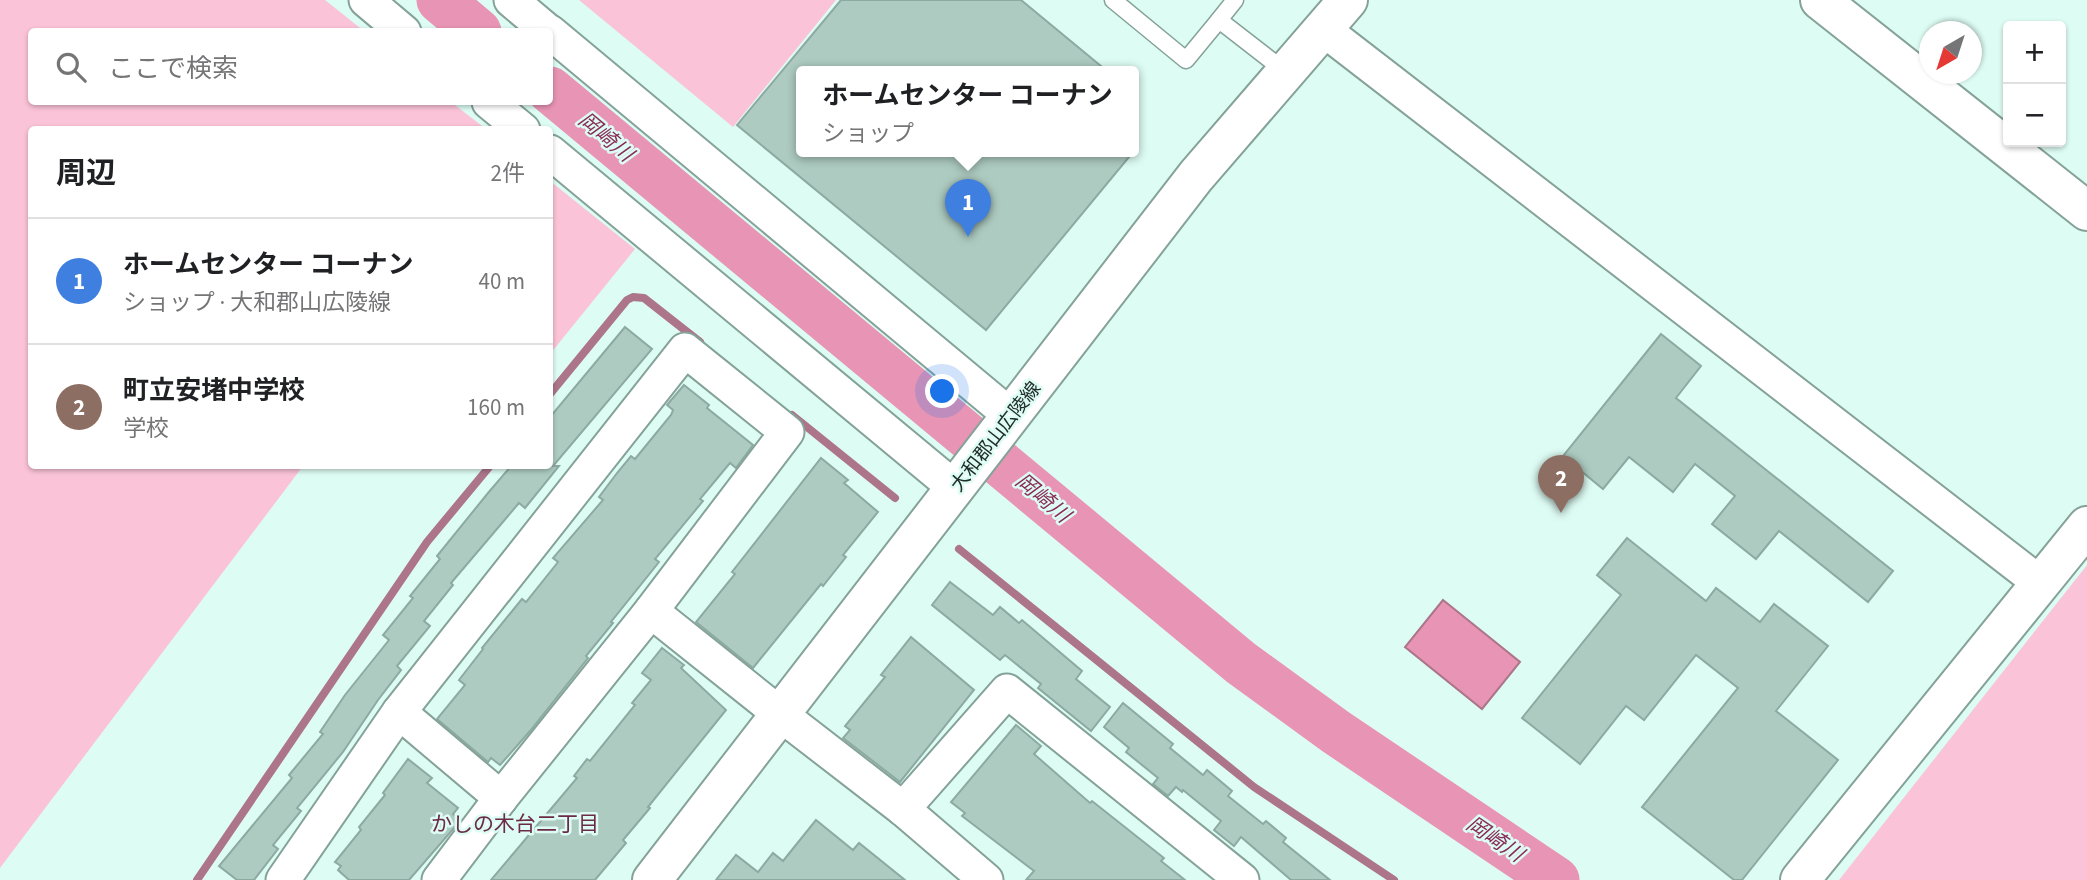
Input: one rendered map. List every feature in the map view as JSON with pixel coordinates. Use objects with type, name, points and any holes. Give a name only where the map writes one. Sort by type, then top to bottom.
[{"type":"main road","name":"大和郡山広陵線","points":[[652,880],[1196,176],[1348,0]]},
{"type":"main road","points":[[1819,0],[2087,211]]},
{"type":"main road","points":[[1800,880],[2087,526]]},
{"type":"street","points":[[366,0],[399,28]]},
{"type":"street","points":[[511,0],[544,28]]},
{"type":"street","points":[[1323,29],[2040,583]]},
{"type":"street","points":[[553,35],[1011,416]]},
{"type":"street","points":[[493,105],[518,126]]},
{"type":"street","points":[[553,154],[955,488]]},
{"type":"street","points":[[283,880],[399,712],[685,350],[786,432],[652,611],[501,798],[439,880]]},
{"type":"street","points":[[652,611],[779,714],[903,809],[972,876]]},
{"type":"street","points":[[903,809],[1007,691],[1242,880]]},
{"type":"street","points":[[399,712],[501,798]]},
{"type":"lane","points":[[1113,0],[1186,60],[1235,0]]},
{"type":"lane","points":[[1219,20],[1286,72]]},
{"type":"shaded area","points":[[0,0],[325,0],[360,28],[28,28],[28,105],[455,105],[482,126],[28,126],[28,469],[301,469],[0,868]]},
{"type":"shaded area","points":[[579,0],[836,0],[733,127]]},
{"type":"shaded area","points":[[553,183],[635,249],[553,350]]},
{"type":"shaded area","points":[[2087,565],[2087,880],[1839,880]]},
{"type":"shaded area","points":[[1443,600],[1520,662],[1482,709],[1405,647]]},
{"type":"building","points":[[841,0],[1021,0],[1101,66],[796,66],[796,157],[1129,157],[986,330],[737,125]]},
{"type":"building","points":[[625,327],[652,349],[553,466],[553,413]]},
{"type":"building","points":[[1661,334],[1701,366],[1676,398],[1893,571],[1868,602],[1779,531],[1756,559],[1712,524],[1735,496],[1695,464],[1673,492],[1629,457],[1603,489],[1563,456]]},
{"type":"building","points":[[684,385],[709,405],[707,408],[753,445],[736,468],[730,463],[700,499],[703,501],[655,559],[659,562],[530,731],[500,765],[491,758],[488,762],[437,719],[465,685],[459,680],[482,648],[522,599],[526,602],[558,562],[553,558],[603,500],[599,497],[617,473],[631,456],[635,459],[671,415],[673,410],[667,405]]},
{"type":"building","points":[[821,458],[848,480],[844,483],[878,512],[843,555],[846,557],[823,586],[821,584],[753,668],[696,622]]},
{"type":"building","points":[[553,466],[559,466],[525,508],[519,503],[451,583],[453,585],[424,621],[430,626],[397,666],[401,670],[343,752],[297,808],[301,811],[273,845],[278,849],[254,880],[237,880],[219,866],[292,778],[289,775],[323,734],[320,732],[345,695],[389,640],[383,635],[440,559],[437,556],[508,469],[553,469]]},
{"type":"building","points":[[1627,538],[1706,601],[1716,588],[1760,622],[1774,604],[1828,646],[1776,711],[1838,760],[1742,880],[1734,880],[1642,807],[1738,688],[1696,655],[1644,720],[1626,706],[1580,764],[1522,718],[1621,595],[1597,575]]},
{"type":"building","points":[[950,582],[993,615],[1000,607],[1019,623],[1022,620],[1082,671],[1076,679],[1110,707],[1091,731],[1038,688],[1041,684],[1005,655],[1000,660],[932,605]]},
{"type":"building","points":[[911,637],[974,690],[900,782],[843,738],[850,730],[845,726],[885,677],[881,675]]},
{"type":"building","points":[[662,648],[684,665],[681,668],[726,710],[648,807],[650,808],[623,840],[626,843],[595,880],[491,880],[577,778],[574,776],[587,759],[590,761],[635,705],[632,703],[651,680],[642,673]]},
{"type":"building","points":[[1123,703],[1173,744],[1170,748],[1203,775],[1207,770],[1232,791],[1228,796],[1263,824],[1266,821],[1286,838],[1283,842],[1330,880],[1291,880],[1241,837],[1234,846],[1214,830],[1221,821],[1183,790],[1182,792],[1176,787],[1168,796],[1153,784],[1158,778],[1126,752],[1129,748],[1104,727]]},
{"type":"building","points":[[1016,725],[1041,746],[1034,754],[1090,803],[1092,801],[1164,858],[1161,861],[1185,880],[1026,880],[1034,871],[962,816],[965,813],[951,802]]},
{"type":"building","points":[[408,759],[432,778],[427,783],[458,808],[453,814],[461,820],[409,880],[349,880],[338,870],[341,866],[335,862],[361,830],[359,827],[385,795],[383,793]]},
{"type":"building","points":[[816,820],[853,850],[859,843],[905,880],[716,880],[736,855],[758,872],[773,853],[783,861]]},
{"type":"waterway","name":"岡崎川","points":[[440,0],[473,28]]},
{"type":"waterway","name":"岡崎川","points":[[553,92],[1241,663],[1336,732],[1556,880]]},
{"type":"waterway","points":[[553,390],[627,300],[633,297],[644,298],[700,342]]},
{"type":"waterway","points":[[792,415],[895,498]]},
{"type":"waterway","points":[[197,880],[427,542],[488,469]]},
{"type":"waterway","points":[[959,549],[1254,787],[1394,880]]},
{"type":"place","name":"ホームセンター コーナン","points":[[968,237]]},
{"type":"place","name":"町立安堵中学校","points":[[1561,513]]},
{"type":"district","name":"かしの木台二丁目","points":[[515,824]]}]
